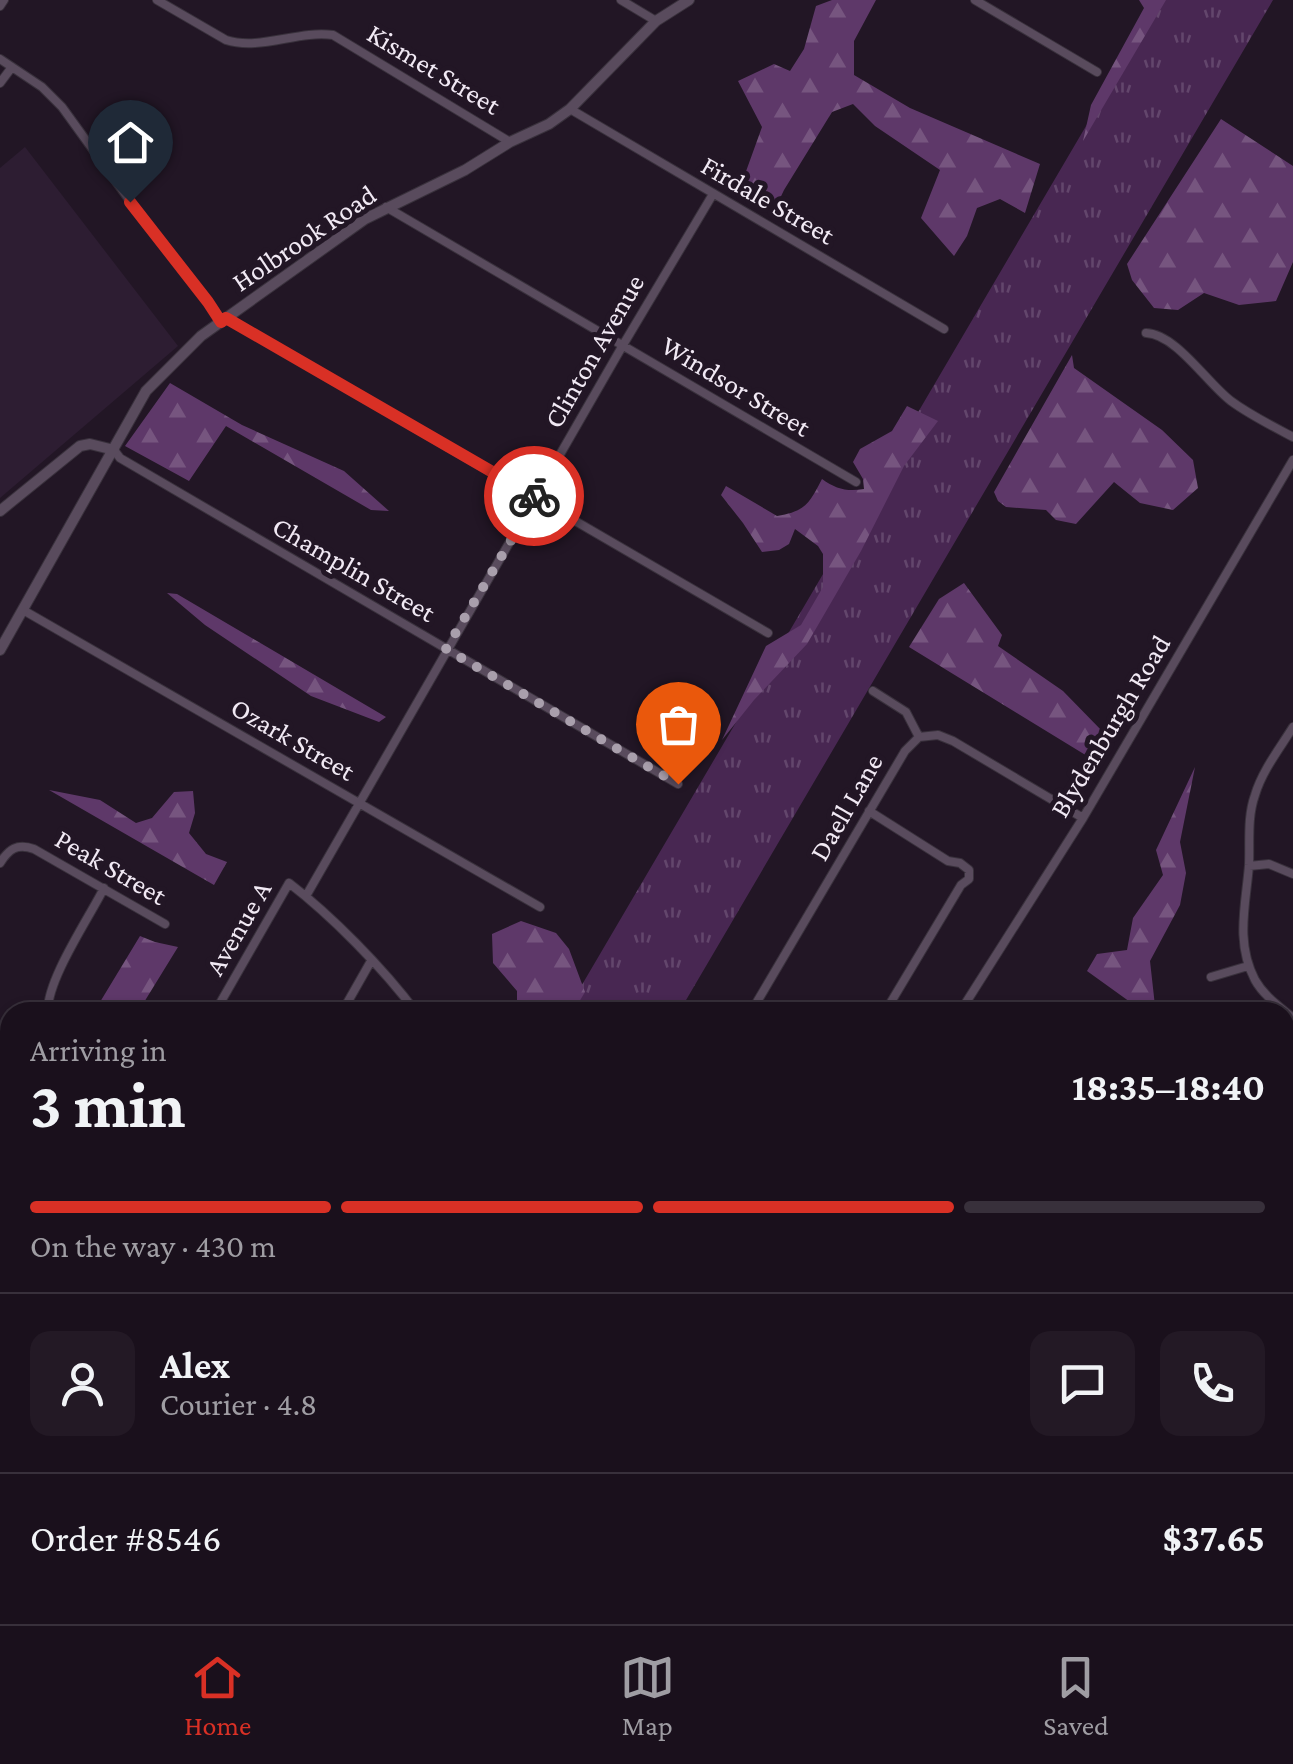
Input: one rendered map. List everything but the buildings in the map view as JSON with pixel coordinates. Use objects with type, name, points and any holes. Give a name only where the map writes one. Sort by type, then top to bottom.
[{"type":"street","name":"Kismet Street","points":[[157,0],[238,44],[314,32],[333,35],[510,142]]},
{"type":"street","points":[[622,0],[656,21]]},
{"type":"street","name":"Holbrook Road","points":[[0,650],[146,391],[183,352],[341,235],[386,207],[531,134],[570,109],[656,21],[688,0]]},
{"type":"street","points":[[975,0],[1097,72]]},
{"type":"street","points":[[0,59],[42,86],[62,107],[223,320],[768,633]]},
{"type":"street","points":[[0,83],[11,69]]},
{"type":"street","name":"Firdale Street","points":[[570,109],[944,329]]},
{"type":"street","name":"Clinton Avenue","points":[[306,896],[713,194]]},
{"type":"street","name":"Windsor Street","points":[[386,207],[856,482]]},
{"type":"street","points":[[1146,333],[1168,340],[1229,400],[1293,437]]},
{"type":"street","points":[[0,511],[80,446],[90,444],[114,450]]},
{"type":"street","name":"Champlin Street","points":[[114,450],[120,458],[678,784]]},
{"type":"street","name":"Blydenburgh Road","points":[[966,1002],[1083,818],[1293,460]]},
{"type":"street","name":"Ozark Street","points":[[24,610],[540,908]]},
{"type":"street","points":[[873,691],[906,712],[919,736]]},
{"type":"street","points":[[1274,1002],[1248,966],[1242,920],[1249,866],[1250,810],[1256,791],[1293,727]]},
{"type":"street","name":"Daell Lane","points":[[757,1002],[904,750],[919,736],[938,735],[953,741],[1083,818]]},
{"type":"street","points":[[869,811],[948,861],[970,870],[969,879],[961,885],[891,1002]]},
{"type":"street","name":"Peak Street","points":[[0,863],[11,849],[34,848],[165,924]]},
{"type":"street","points":[[1249,866],[1269,864],[1293,874]]},
{"type":"street","name":"Avenue A","points":[[220,1002],[289,882],[306,896]]},
{"type":"street","points":[[48,1002],[58,973],[104,888]]},
{"type":"street","points":[[306,896],[408,1002]]},
{"type":"street","points":[[348,1002],[372,961]]},
{"type":"street","points":[[1211,977],[1248,966]]},
{"type":"shaded area","points":[[25,147],[178,346],[0,498],[0,168]]},
{"type":"green space","points":[[832,0],[876,0],[854,41],[854,75],[910,108],[1040,164],[1025,213],[1000,199],[977,208],[967,236],[954,256],[921,218],[940,170],[875,126],[853,104],[832,112],[773,213],[740,188],[762,127],[738,81],[774,64],[790,71],[804,49],[816,6]]},
{"type":"green space","points":[[1139,0],[1166,0],[1083,141],[1091,105],[1144,8]]},
{"type":"green space","points":[[1160,0],[1273,0],[685,1002],[572,1002]]},
{"type":"green space","points":[[1221,119],[1293,166],[1293,262],[1276,301],[1239,305],[1204,293],[1178,310],[1154,308],[1132,280],[1127,264]]},
{"type":"green space","points":[[1072,355],[1074,368],[1162,430],[1193,460],[1198,488],[1173,510],[1140,503],[1114,482],[1076,524],[1056,520],[1046,510],[1006,507],[998,501],[994,492]]},
{"type":"green space","points":[[170,383],[242,425],[344,471],[389,511],[371,510],[226,426],[189,481],[125,446]]},
{"type":"green space","points":[[907,406],[938,421],[904,466],[807,644],[722,740],[766,646],[801,625],[823,587],[823,554],[795,529],[789,544],[762,552],[721,495],[726,486],[777,516],[806,505],[822,479],[842,489],[864,489],[853,462],[860,449],[892,431]]},
{"type":"green space","points":[[964,583],[1002,635],[998,646],[1063,691],[1103,732],[1092,759],[909,647],[939,599]]},
{"type":"green space","points":[[167,593],[177,594],[386,717],[379,722],[311,696],[205,625]]},
{"type":"green space","points":[[1195,767],[1180,842],[1186,873],[1180,905],[1150,961],[1155,1002],[1130,1002],[1087,971],[1097,954],[1127,950],[1133,918],[1163,875],[1156,850]]},
{"type":"green space","points":[[49,790],[100,800],[136,823],[152,818],[174,792],[193,791],[195,813],[189,833],[206,854],[227,862],[214,885]]},
{"type":"green space","points":[[521,921],[556,933],[569,949],[585,992],[579,1002],[517,1002],[517,991],[493,963],[492,934]]},
{"type":"green space","points":[[140,936],[178,947],[144,1002],[100,1002]]},
{"type":"way so far","points":[[534,496],[537,497],[446,649],[678,784]]},
{"type":"route","points":[[130,202],[221,322],[226,318],[534,496]]}]
